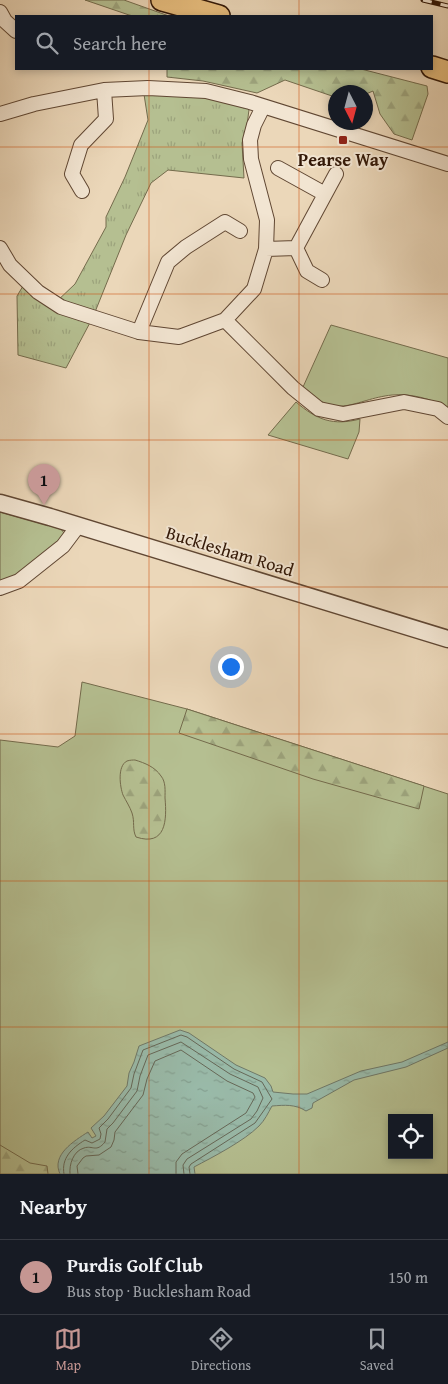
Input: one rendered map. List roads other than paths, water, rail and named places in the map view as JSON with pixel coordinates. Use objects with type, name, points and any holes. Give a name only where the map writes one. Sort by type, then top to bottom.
[{"type":"main road","points":[[162,0],[215,15]]},
{"type":"street","points":[[0,12],[5,21],[15,30]]},
{"type":"street","points":[[0,114],[34,104],[104,90],[148,88],[206,91],[448,164]]},
{"type":"street","points":[[82,191],[72,174],[81,145],[106,119],[104,90]]},
{"type":"street","points":[[0,248],[5,268],[61,307],[139,332],[179,337],[225,320],[254,289],[266,249],[267,220],[251,159],[250,140],[254,125],[263,107]]},
{"type":"street","points":[[278,168],[326,194]]},
{"type":"street","points":[[296,248],[336,174]]},
{"type":"street","points":[[139,332],[168,262],[186,247],[225,222],[240,231]]},
{"type":"street","points":[[266,249],[296,248]]},
{"type":"street","points":[[296,248],[307,271],[322,280]]},
{"type":"street","points":[[225,320],[294,388],[319,409],[343,414],[404,402],[438,409],[448,417]]},
{"type":"street","name":"Bucklesham Road","points":[[0,503],[448,639]]},
{"type":"street","points":[[0,588],[19,581],[63,546],[78,526]]},
{"type":"water","points":[[180,1030],[189,1033],[236,1065],[265,1078],[273,1092],[293,1094],[307,1094],[361,1071],[402,1062],[448,1042],[448,1048],[406,1067],[354,1080],[313,1103],[312,1108],[306,1111],[294,1106],[272,1106],[263,1121],[253,1132],[194,1167],[195,1174],[60,1174],[59,1161],[65,1149],[88,1132],[92,1138],[96,1136],[91,1128],[104,1116],[127,1086],[129,1073],[139,1046]]},
{"type":"railway","points":[[423,0],[448,6]]},
{"type":"place","name":"Pearse Way","points":[[343,140]]},
{"type":"place","name":"Purdis Golf Club","points":[[44,505]]}]
